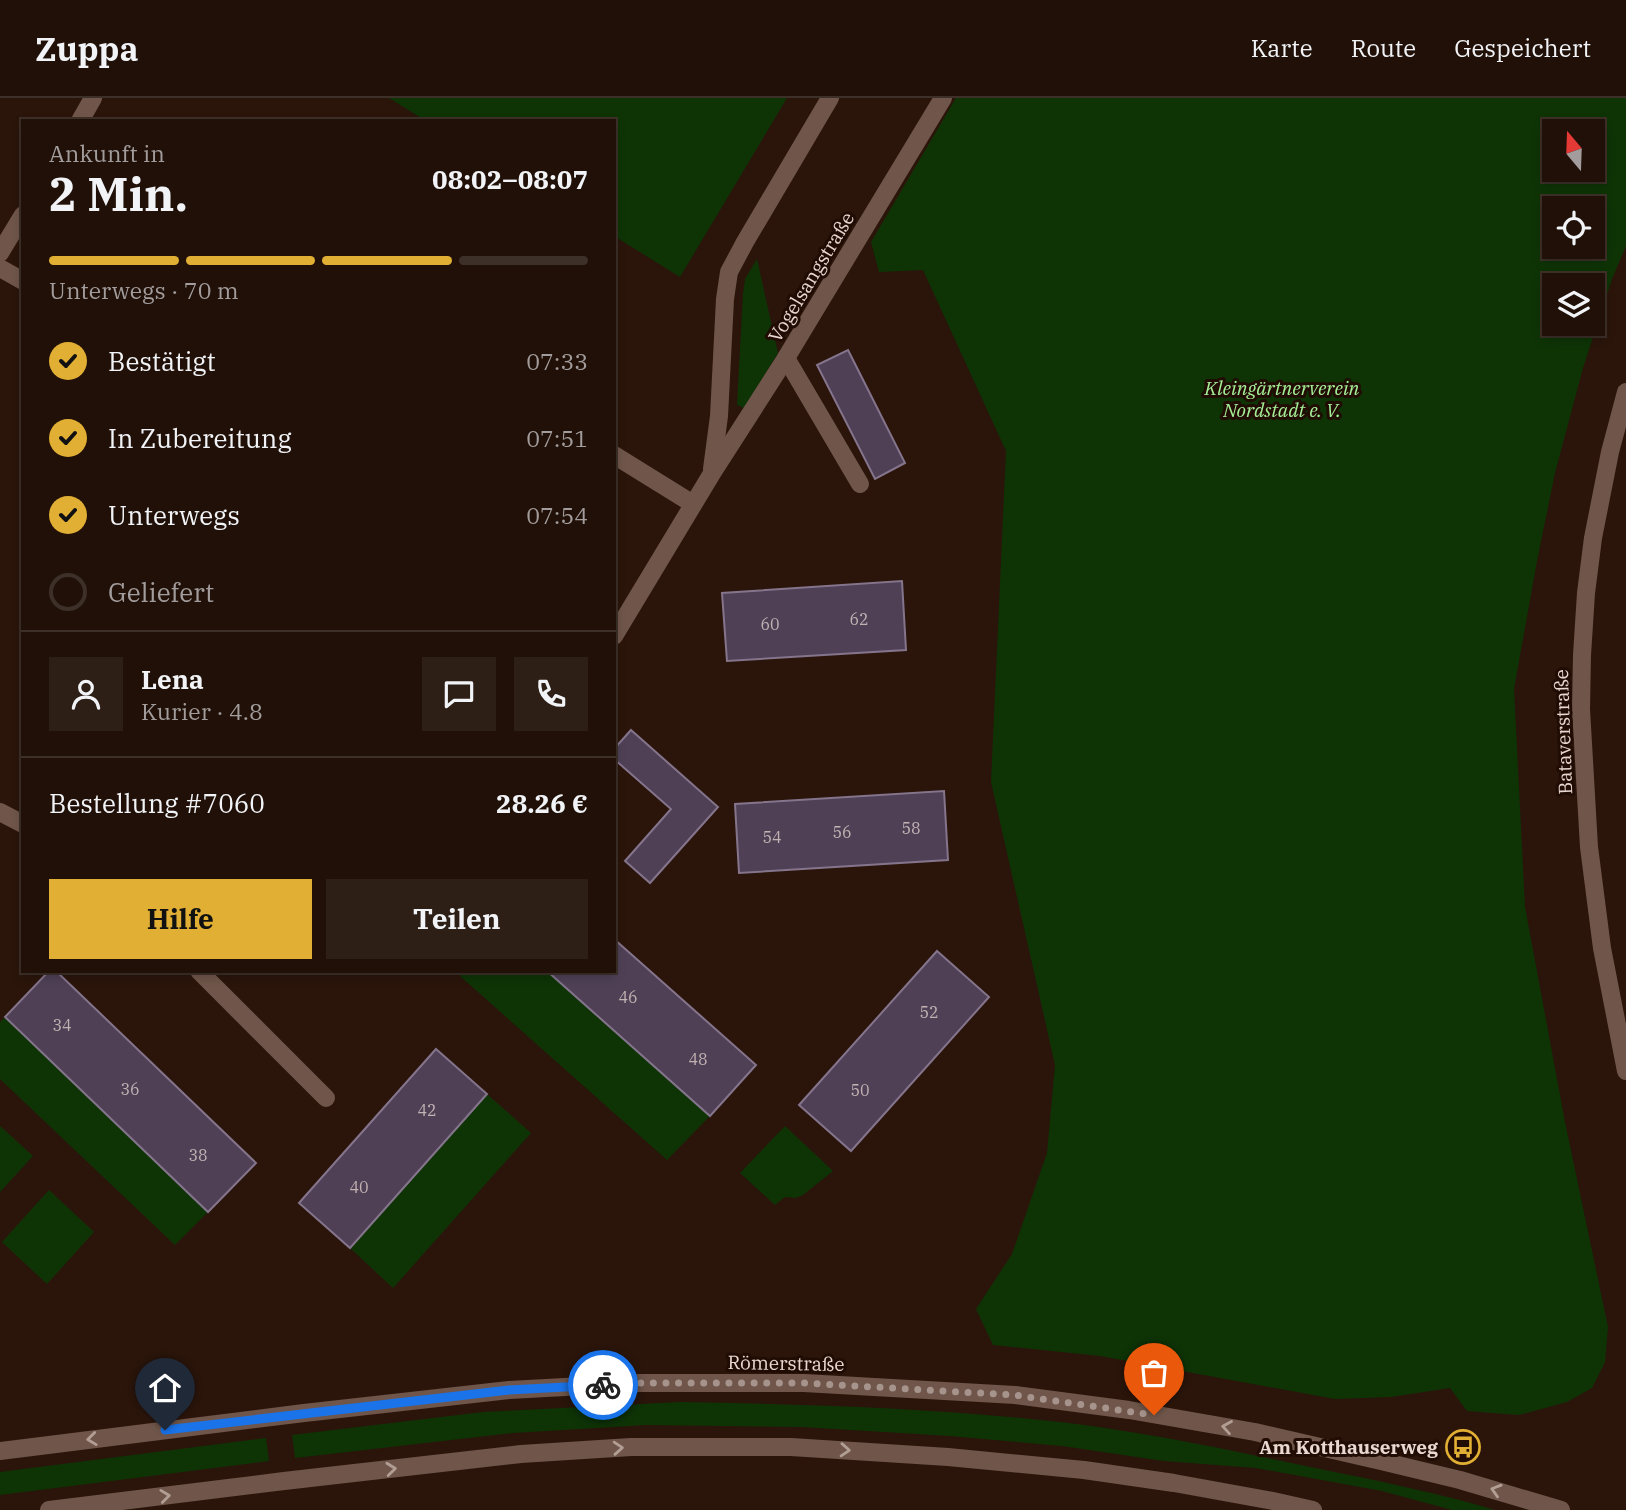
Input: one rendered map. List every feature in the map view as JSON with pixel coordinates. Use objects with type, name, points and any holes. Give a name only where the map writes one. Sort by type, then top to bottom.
[{"type":"main road","points":[[81,119],[93,98]]},
{"type":"main road","name":"Vogelsangstraße","points":[[711,475],[719,416],[725,299],[729,272],[830,98]]},
{"type":"main road","name":"Vogelsangstraße","points":[[616,633],[943,98]]},
{"type":"main road","points":[[0,253],[21,218]]},
{"type":"main road","points":[[0,268],[21,280]]},
{"type":"main road","points":[[786,358],[860,484]]},
{"type":"main road","name":"Bataverstraße","points":[[1626,392],[1610,452],[1593,538],[1586,593],[1581,709],[1589,847],[1602,948],[1626,1071]]},
{"type":"main road","points":[[616,456],[693,504]]},
{"type":"main road","points":[[0,812],[21,823]]},
{"type":"main road","points":[[200,973],[326,1098]]},
{"type":"main road","name":"Römerstraße","points":[[0,1451],[509,1390],[639,1383],[804,1383],[1014,1395],[1142,1412],[1255,1432],[1381,1461],[1461,1480],[1561,1510]]},
{"type":"main road","points":[[49,1510],[521,1454],[631,1447],[791,1447],[948,1457],[1084,1470],[1174,1483],[1313,1510]]},
{"type":"green space","points":[[389,98],[787,98],[680,277],[616,237],[616,119],[423,119]]},
{"type":"green space","name":"Kleingärtnerverein Nordstadt e. V.","points":[[956,98],[1626,98],[1626,246],[1605,300],[1605,273],[1542,273],[1542,336],[1593,336],[1555,473],[1514,689],[1525,907],[1565,1122],[1608,1327],[1605,1362],[1592,1388],[1567,1402],[1519,1415],[1467,1411],[1450,1388],[1391,1397],[1335,1399],[1100,1356],[993,1345],[976,1309],[1012,1254],[1047,1153],[1055,1065],[991,782],[1006,451],[923,270],[879,272],[871,242]]},
{"type":"green space","points":[[757,259],[778,353],[744,408],[737,405],[743,294],[745,279]]},
{"type":"green space","points":[[462,973],[549,973],[710,1116],[667,1160],[460,976]]},
{"type":"green space","points":[[5,1017],[208,1212],[175,1245],[0,1079],[0,1022]]},
{"type":"green space","points":[[487,1094],[531,1133],[393,1288],[350,1248]]},
{"type":"green space","points":[[0,1126],[33,1156],[0,1192]]},
{"type":"green space","points":[[785,1126],[833,1171],[803,1195],[796,1198],[785,1197],[775,1205],[740,1173]]},
{"type":"green space","points":[[49,1190],[94,1232],[47,1284],[2,1242]]},
{"type":"green space","points":[[680,1402],[918,1410],[1093,1426],[1190,1442],[1364,1478],[1495,1510],[1452,1510],[1382,1491],[1256,1468],[1164,1461],[1062,1446],[950,1436],[802,1427],[646,1425],[513,1433],[295,1458],[292,1435],[483,1412]]},
{"type":"green space","points":[[266,1438],[269,1461],[0,1495],[0,1472]]},
{"type":"building","points":[[848,350],[905,463],[875,479],[817,365]]},
{"type":"building","points":[[902,581],[906,650],[727,661],[722,593]]},
{"type":"building","points":[[631,730],[718,807],[650,883],[625,861],[671,809],[616,761],[616,747]]},
{"type":"building","points":[[944,791],[948,860],[739,873],[735,804]]},
{"type":"building","points":[[616,941],[756,1065],[710,1116],[549,973],[616,973]]},
{"type":"building","points":[[937,951],[989,997],[851,1151],[799,1105]]},
{"type":"building","points":[[47,973],[58,973],[256,1163],[208,1212],[5,1017]]},
{"type":"building","points":[[436,1049],[487,1094],[350,1248],[299,1203]]},
{"type":"way so far","points":[[603,1385],[804,1383],[1014,1395],[1154,1415]]},
{"type":"place","name":"Am Kotthauserweg","points":[[1463,1447]]},
{"type":"route","points":[[165,1430],[509,1390],[603,1385]]}]
